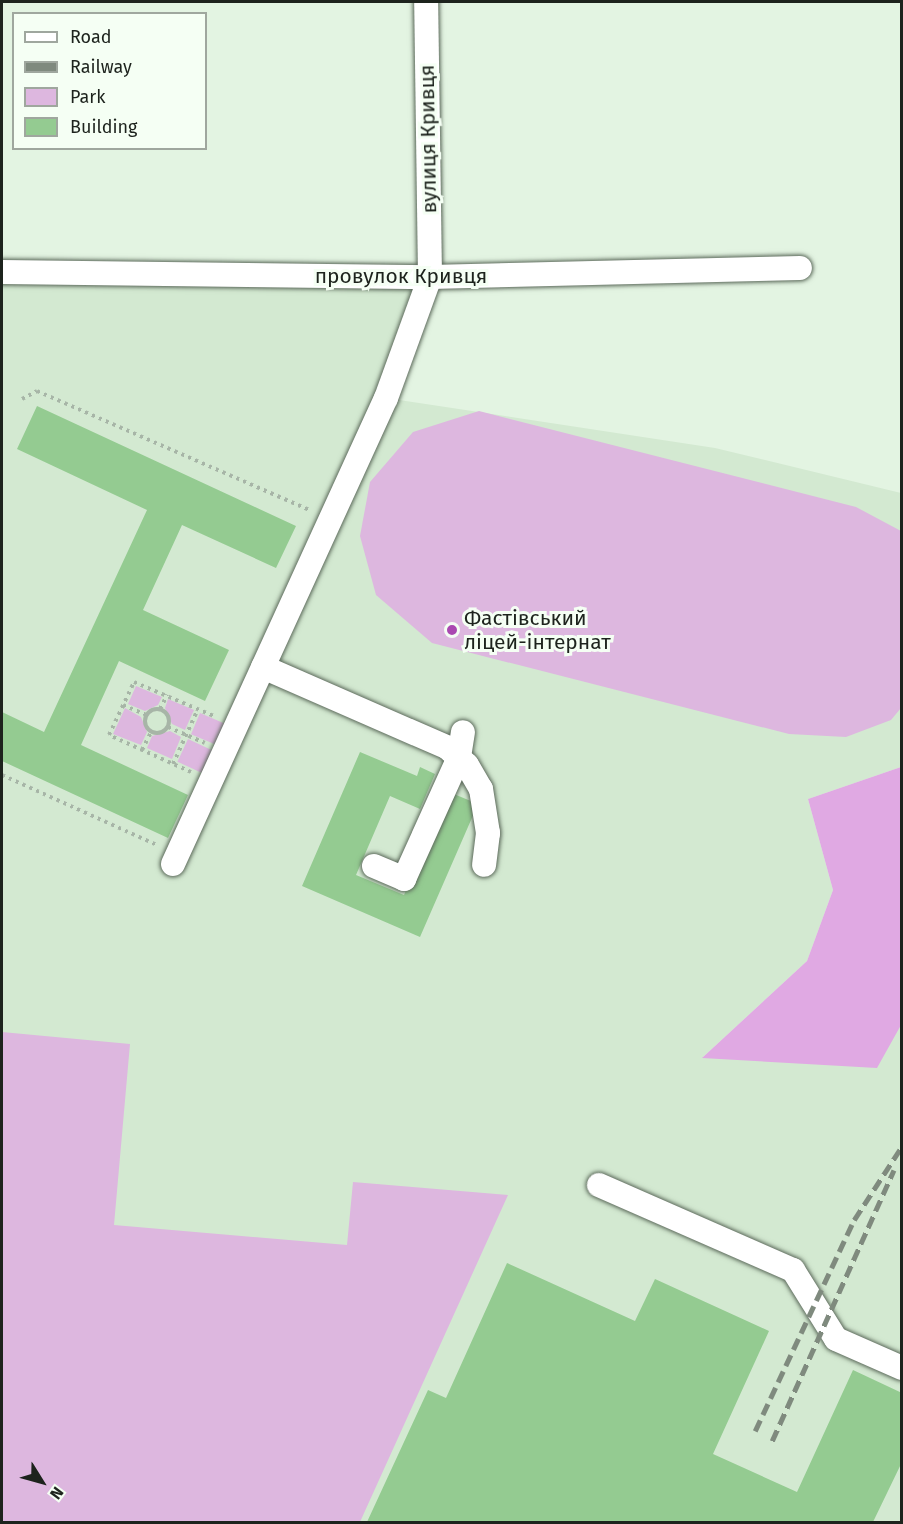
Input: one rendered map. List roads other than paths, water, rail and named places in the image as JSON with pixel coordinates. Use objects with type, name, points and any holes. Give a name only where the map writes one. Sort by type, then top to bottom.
[{"type":"street","name":"вулиця Кривця","points":[[176,859],[409,344],[430,277],[426,2]]},
{"type":"street","name":"провулок Кривця","points":[[2,272],[430,277],[800,268]]},
{"type":"street","points":[[263,667],[459,757],[481,789],[488,833],[484,865]]},
{"type":"street","points":[[374,866],[404,879],[459,757],[463,732]]},
{"type":"street","points":[[599,1185],[793,1270],[836,1339],[902,1368]]},
{"type":"railway","points":[[755,1431],[854,1220],[902,1146]]},
{"type":"railway","points":[[772,1441],[894,1170]]},
{"type":"place","name":"Фастівський ліцей-інтернат","points":[[452,630]]}]
